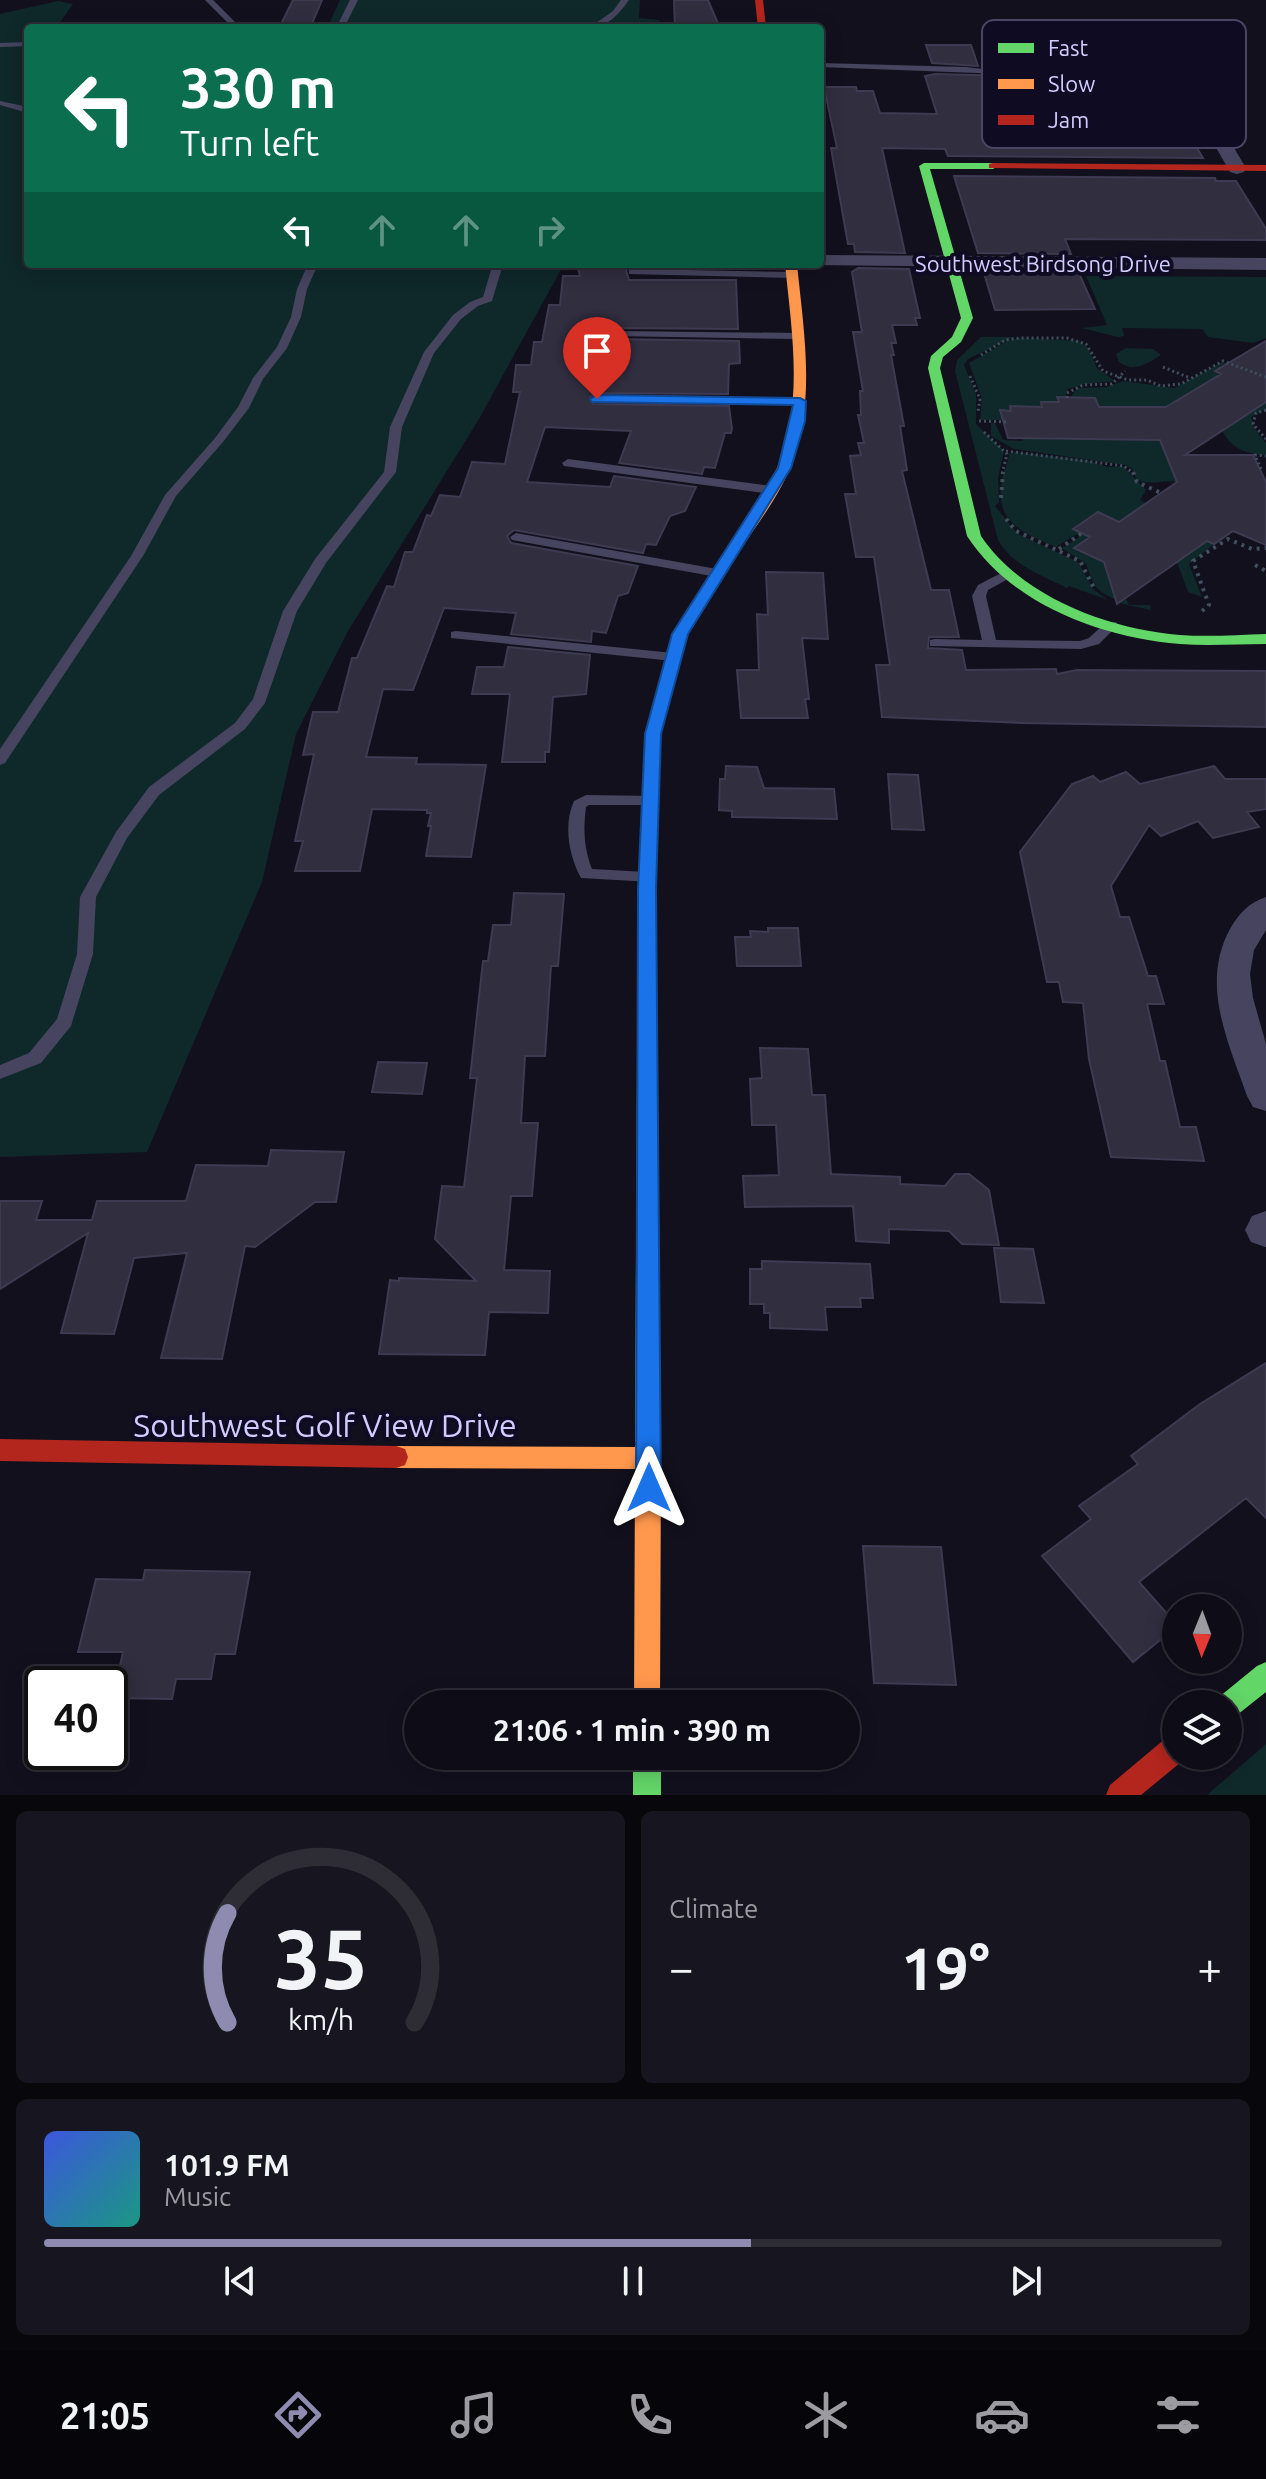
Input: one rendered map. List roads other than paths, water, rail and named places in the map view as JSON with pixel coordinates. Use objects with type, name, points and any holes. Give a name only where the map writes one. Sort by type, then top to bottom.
[{"type":"street","points":[[759,0],[762,24]]},
{"type":"street","points":[[1225,148],[1237,168]]},
{"type":"street","points":[[1266,168],[924,166],[967,318],[957,339],[937,356],[934,368],[980,550],[1005,575],[1111,625],[1170,638],[1266,639]]},
{"type":"street","name":"Southwest Birdsong Drive","points":[[824,261],[1266,264]]},
{"type":"street","points":[[647,1690],[648,878],[653,734],[680,634],[784,468],[798,421],[802,379],[791,269]]},
{"type":"street","points":[[1266,909],[1246,927],[1234,949],[1230,973],[1235,1000],[1266,1096]]},
{"type":"street","name":"Southwest Golf View Drive","points":[[0,1450],[230,1456],[649,1458]]},
{"type":"street","points":[[1242,1695],[1266,1675]]},
{"type":"street","points":[[1120,1795],[1162,1760]]},
{"type":"street","points":[[647,1770],[647,1795]]},
{"type":"lane","points":[[209,0],[233,24]]},
{"type":"lane","points":[[342,24],[354,0]]},
{"type":"lane","points":[[599,24],[616,13],[625,0]]},
{"type":"lane","points":[[0,45],[24,44]]},
{"type":"lane","points":[[824,65],[982,71]]},
{"type":"lane","points":[[0,103],[24,109]]},
{"type":"lane","points":[[0,760],[137,556],[171,495],[235,419],[258,378],[282,348],[296,317],[302,289],[311,268]]},
{"type":"lane","points":[[0,1072],[35,1058],[65,1021],[85,954],[88,897],[121,836],[154,791],[240,726],[260,700],[290,611],[320,562],[390,472],[396,427],[429,352],[457,317],[474,304],[488,299],[498,268]]},
{"type":"lane","points":[[633,272],[791,269]]},
{"type":"lane","points":[[615,334],[798,336]]},
{"type":"lane","points":[[597,399],[800,401]]},
{"type":"lane","points":[[568,463],[771,490]]},
{"type":"lane","points":[[516,537],[717,573]]},
{"type":"lane","points":[[990,644],[979,596],[983,588],[1005,575]]},
{"type":"lane","points":[[935,643],[1081,645],[1094,641],[1111,625]]},
{"type":"lane","points":[[456,635],[673,657]]},
{"type":"lane","points":[[648,878],[587,874],[580,864],[576,821],[579,805],[586,800],[650,800]]}]
